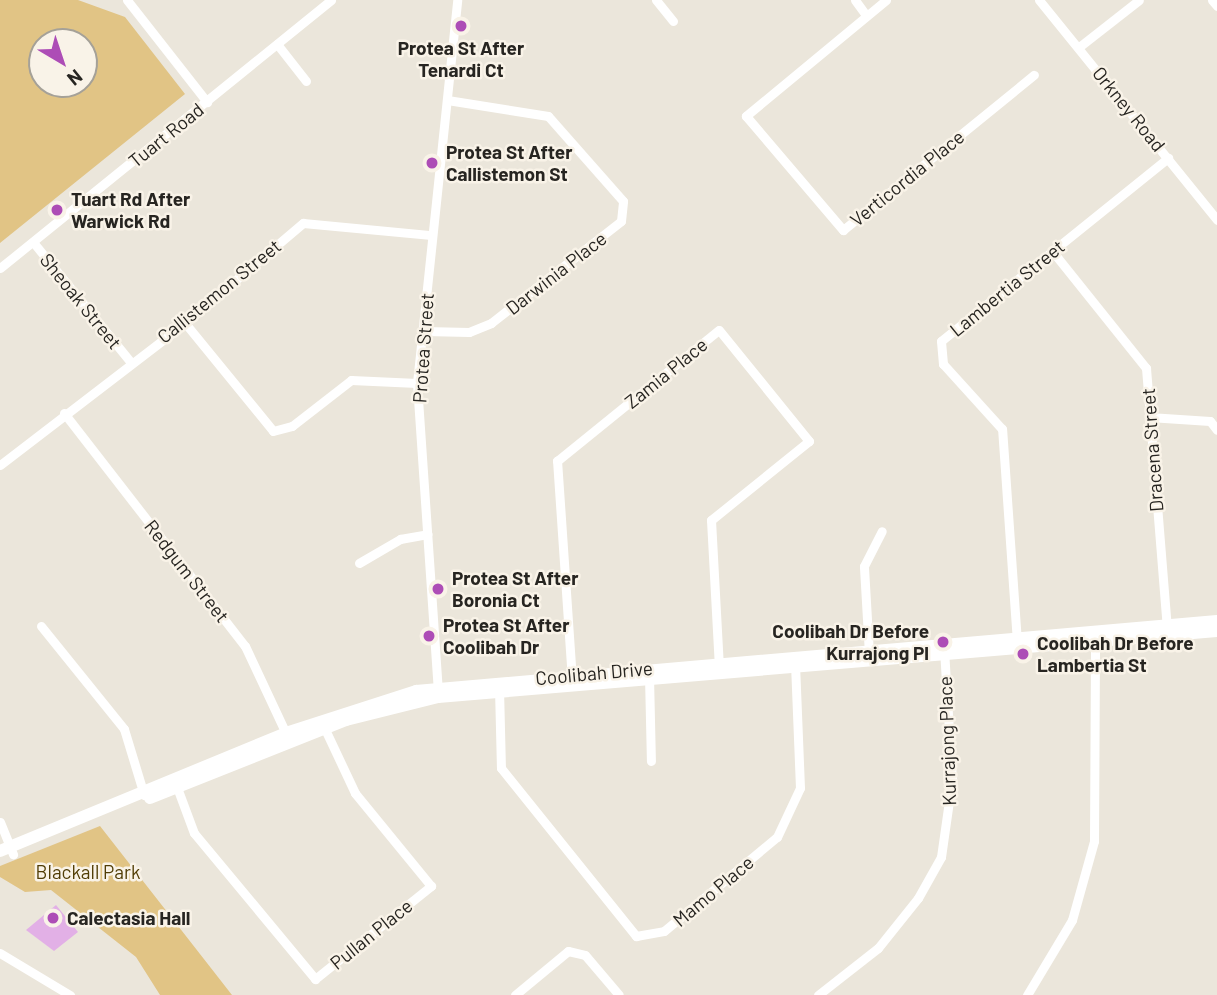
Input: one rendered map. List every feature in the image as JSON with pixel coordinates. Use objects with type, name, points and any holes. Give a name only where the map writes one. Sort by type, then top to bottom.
[{"type":"main road","name":"Coolibah Drive","points":[[1167,634],[1217,621]]},
{"type":"main road","name":"Coolibah Drive","points":[[0,860],[8,850],[288,737],[438,692],[571,679],[1217,631]]},
{"type":"street","points":[[127,0],[206,102]]},
{"type":"street","name":"Tuart Road","points":[[0,268],[331,0]]},
{"type":"street","name":"Protea Street","points":[[438,692],[417,383],[457,0]]},
{"type":"street","points":[[656,0],[673,21]]},
{"type":"street","points":[[855,0],[866,15]]},
{"type":"street","name":"Verticordia Place","points":[[886,0],[746,117],[843,230],[1034,75]]},
{"type":"street","name":"Orkney Road","points":[[1039,0],[1217,220]]},
{"type":"street","points":[[1079,47],[1139,0]]},
{"type":"street","points":[[1212,0],[1217,6]]},
{"type":"street","points":[[277,44],[306,81]]},
{"type":"street","name":"Darwinia Place","points":[[424,331],[469,332],[491,323],[621,221],[623,201],[548,116],[447,100]]},
{"type":"street","name":"Lambertia Street","points":[[1018,645],[1002,429],[943,364],[941,341],[1168,158]]},
{"type":"street","name":"Callistemon Street","points":[[0,465],[129,360],[185,323],[303,223],[431,235]]},
{"type":"street","name":"Sheoak Street","points":[[33,242],[129,360]]},
{"type":"street","name":"Dracena Street","points":[[1053,252],[1146,368],[1167,634]]},
{"type":"street","points":[[185,323],[273,431],[292,426],[351,380],[417,383]]},
{"type":"street","name":"Zamia Place","points":[[571,679],[557,461],[719,330],[808,441],[711,520],[719,668]]},
{"type":"street","name":"Redgum Street","points":[[64,413],[245,646],[288,737]]},
{"type":"street","points":[[1149,417],[1210,421],[1217,430]]},
{"type":"street","points":[[869,657],[864,566],[882,531]]},
{"type":"street","points":[[359,563],[400,539],[428,534]]},
{"type":"street","points":[[41,626],[124,729],[144,796]]},
{"type":"street","points":[[1027,995],[1072,920],[1094,841],[1095,640]]},
{"type":"street","name":"Kurrajong Place","points":[[818,995],[878,948],[918,898],[941,857],[952,780],[944,651]]},
{"type":"street","name":"Mamo Place","points":[[498,686],[500,768],[636,936],[664,931],[778,837],[800,788],[795,662]]},
{"type":"street","points":[[649,673],[652,761]]},
{"type":"street","name":"Pullan Place","points":[[176,784],[194,834],[316,979],[431,886],[355,793],[322,725]]},
{"type":"street","points":[[0,822],[8,850]]},
{"type":"street","points":[[515,995],[568,951],[585,955],[619,995]]},
{"type":"street","points":[[0,953],[70,995]]},
{"type":"green space","points":[[0,0],[78,0],[125,17],[185,94],[0,243]]},
{"type":"green space","name":"Blackall Park","points":[[100,826],[232,995],[160,995],[136,957],[51,890],[25,892],[0,877],[0,866]]},
{"type":"building","name":"Calectasia Hall","points":[[56,905],[78,932],[54,951],[26,930]]},
{"type":"place","name":"Protea St After Tenardi Ct","points":[[461,26]]},
{"type":"place","name":"Protea St After Callistemon St","points":[[432,163]]},
{"type":"place","name":"Tuart Rd After Warwick Rd","points":[[57,210]]},
{"type":"place","name":"Protea St After Boronia Ct","points":[[438,589]]},
{"type":"place","name":"Protea St After Coolibah Dr","points":[[429,636]]},
{"type":"place","name":"Coolibah Dr Before Kurrajong Pl","points":[[943,642]]},
{"type":"place","name":"Coolibah Dr Before Lambertia St","points":[[1023,654]]},
{"type":"place","name":"Calectasia Hall","points":[[53,918]]}]
